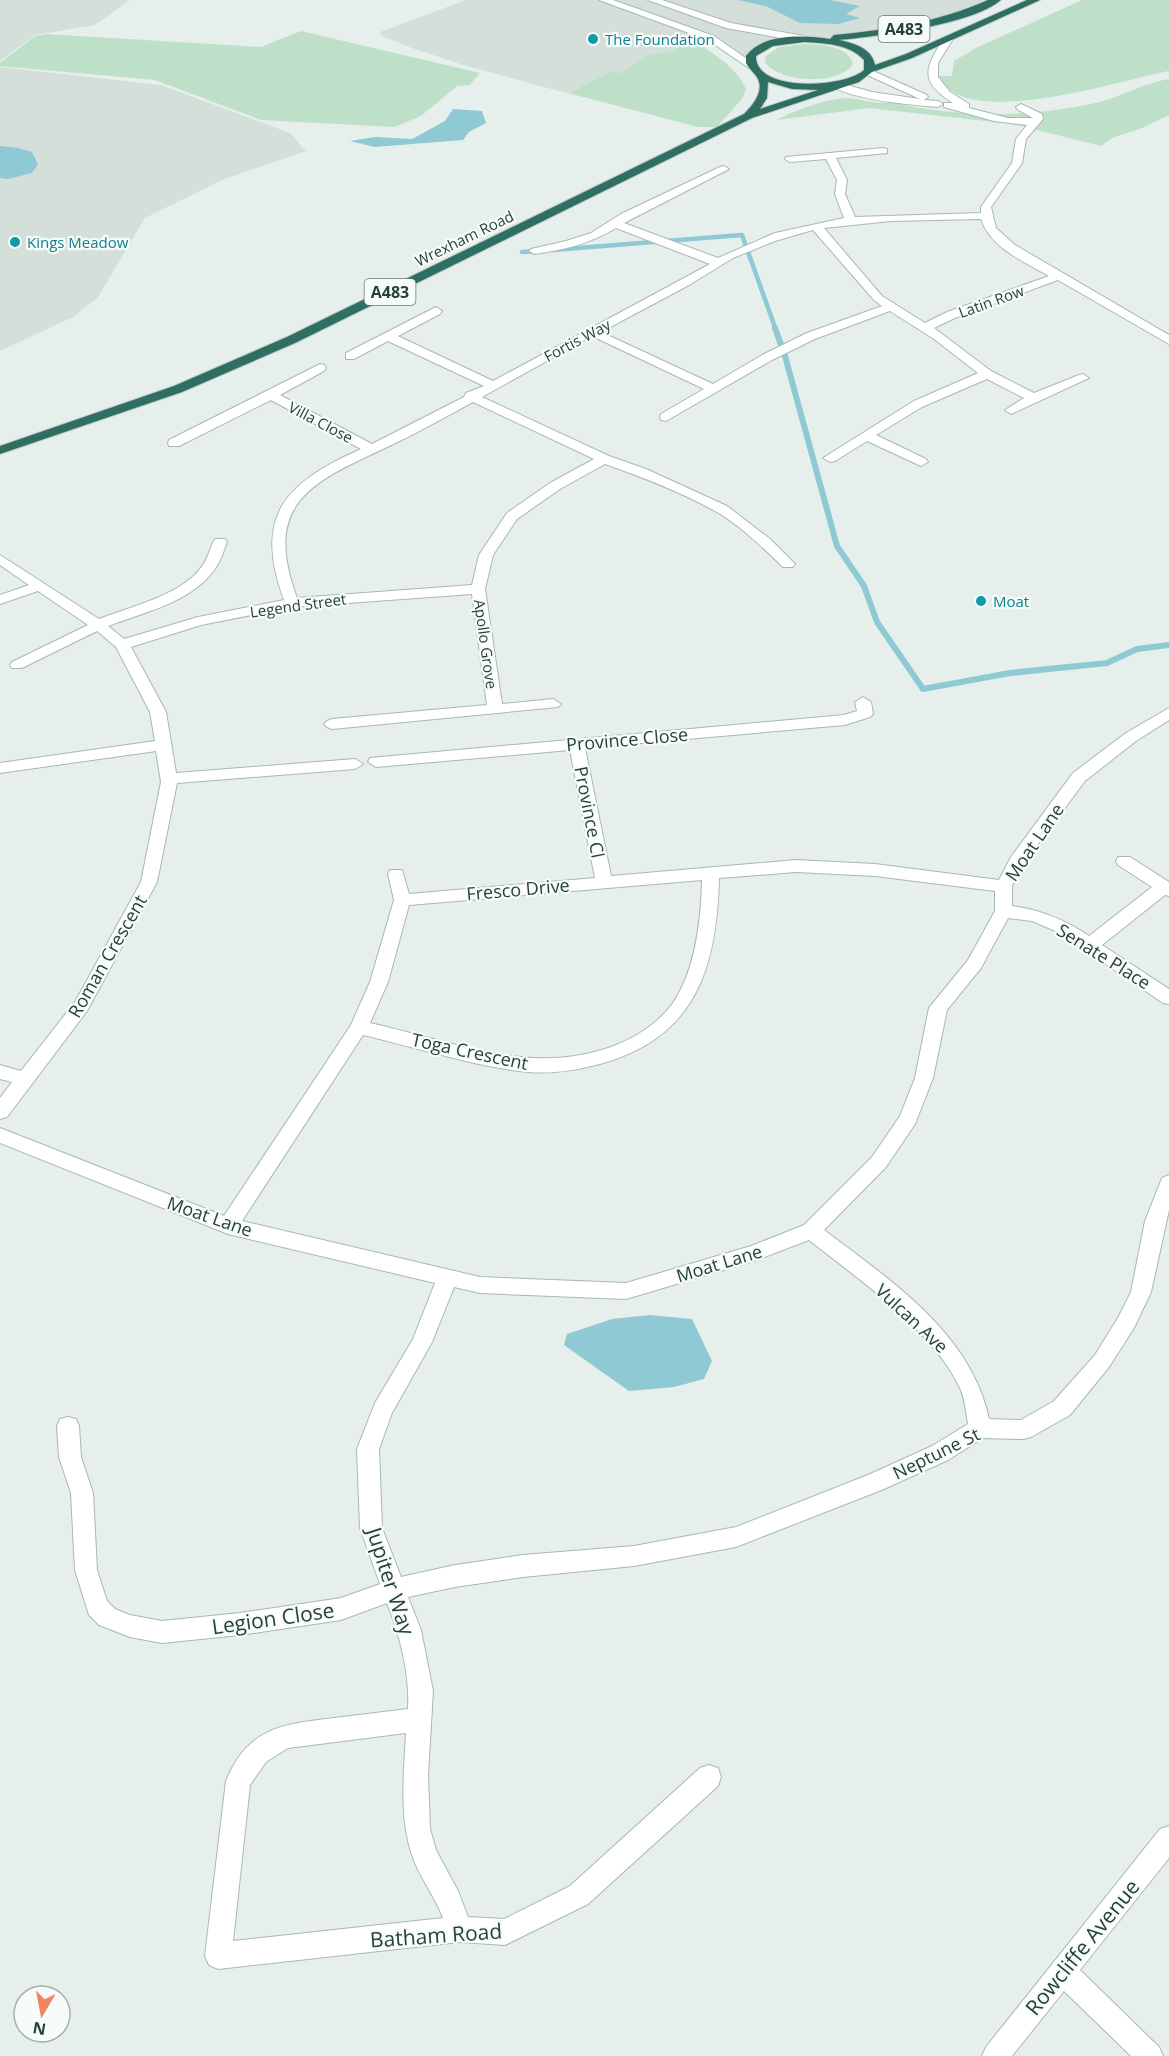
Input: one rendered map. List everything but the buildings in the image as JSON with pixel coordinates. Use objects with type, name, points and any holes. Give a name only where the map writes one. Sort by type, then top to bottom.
[{"type":"highway","name":"A483","points":[[806,39],[867,35],[920,26],[955,17],[996,0]]},
{"type":"highway","name":"A483","points":[[868,71],[909,56],[1035,0]]},
{"type":"highway","points":[[835,86],[792,85],[762,76],[752,66],[750,59],[762,47],[781,41],[806,39],[838,42],[861,51],[869,59],[868,71]]},
{"type":"highway","name":"Wrexham Road","points":[[0,450],[178,389],[291,340],[748,116],[851,82],[868,71]]},
{"type":"highway","points":[[748,116],[764,95],[762,76]]},
{"type":"highway","name":"Wrexham Road","points":[[0,459],[22,444]]},
{"type":"street","points":[[604,0],[711,38],[752,66]]},
{"type":"street","points":[[653,0],[729,26],[806,39]]},
{"type":"street","points":[[948,39],[932,64],[933,78],[949,97],[966,106]]},
{"type":"street","points":[[835,86],[907,102],[938,104],[868,71]]},
{"type":"street","points":[[948,105],[1006,121],[1026,124],[1036,121]]},
{"type":"street","points":[[1021,107],[1039,117],[1021,139],[1017,163],[986,207],[985,216],[988,227],[999,239],[1169,340]]},
{"type":"street","points":[[1005,109],[1000,111],[999,116],[1021,139]]},
{"type":"street","points":[[790,159],[883,151]]},
{"type":"street","points":[[830,156],[842,180],[840,194],[851,221]]},
{"type":"street","points":[[535,251],[562,248],[617,224],[625,216],[724,169]]},
{"type":"street","name":"Fortis Way","points":[[292,603],[282,576],[277,548],[279,526],[288,506],[304,488],[327,472],[763,241],[816,226],[851,221],[985,216]]},
{"type":"street","points":[[617,224],[719,263]]},
{"type":"street","points":[[816,226],[861,280],[890,307],[924,328],[987,374],[1033,398]]},
{"type":"street","name":"Latin Row","points":[[924,328],[951,315],[1059,276]]},
{"type":"street","points":[[666,417],[768,357],[811,336],[890,307]]},
{"type":"street","points":[[350,356],[436,312]]},
{"type":"street","points":[[592,332],[713,389]]},
{"type":"street","points":[[388,336],[492,385]]},
{"type":"street","name":"Villa Close","points":[[174,442],[271,395],[320,368]]},
{"type":"street","points":[[830,458],[918,404],[987,374]]},
{"type":"street","points":[[1011,410],[1033,398],[1083,378]]},
{"type":"street","name":"Villa Close","points":[[271,395],[370,449]]},
{"type":"street","points":[[470,396],[604,459],[641,472],[722,509],[765,542],[788,564]]},
{"type":"street","points":[[867,436],[921,462]]},
{"type":"street","name":"Apollo Grove","points":[[495,709],[478,589],[486,555],[512,516],[555,486],[604,459]]},
{"type":"street","points":[[17,665],[98,625],[163,601],[193,584],[212,563],[220,542]]},
{"type":"street","name":"Roman Crescent","points":[[0,559],[98,625],[122,645],[158,712],[165,745],[168,779],[149,882],[81,1006],[0,1112]]},
{"type":"street","points":[[0,600],[39,586]]},
{"type":"street","name":"Legend Street","points":[[122,645],[198,621],[292,603],[478,589]]},
{"type":"street","name":"Province Close","points":[[376,762],[845,720],[865,714],[863,702]]},
{"type":"street","name":"Apollo Grove","points":[[332,724],[553,704]]},
{"type":"street","name":"Moat Lane","points":[[0,1135],[228,1226],[480,1286],[626,1291],[754,1254],[811,1231],[879,1162],[908,1119],[924,1078],[938,1008],[975,964],[1003,911],[1004,886],[1017,861],[1079,777],[1131,737],[1169,713]]},
{"type":"street","name":"Province Cl","points":[[576,743],[604,881]]},
{"type":"street","points":[[0,768],[165,745]]},
{"type":"street","points":[[168,779],[355,764]]},
{"type":"street","points":[[1091,944],[1166,889],[1124,861]]},
{"type":"street","name":"Fresco Drive","points":[[402,900],[796,866],[875,870],[1004,886]]},
{"type":"street","points":[[228,1226],[359,1027],[379,982],[402,900],[396,874]]},
{"type":"street","name":"Toga Crescent","points":[[359,1027],[521,1065],[561,1066],[597,1060],[664,1026],[679,1007],[693,979],[711,908],[711,874]]},
{"type":"street","name":"Senate Place","points":[[1003,911],[1035,915],[1066,929],[1169,998]]},
{"type":"street","points":[[0,1072],[25,1079]]},
{"type":"street","name":"Neptune St","points":[[634,1556],[736,1536],[876,1482],[940,1453],[980,1428],[1023,1430],[1062,1408],[1102,1361],[1141,1292],[1155,1221],[1169,1183]]},
{"type":"street","name":"Vulcan Ave","points":[[811,1231],[853,1264],[946,1346],[970,1387],[980,1428]]},
{"type":"street","name":"Jupiter Way","points":[[447,1278],[422,1342],[383,1410],[368,1449],[368,1492],[371,1528],[409,1630],[421,1691],[418,1720],[418,1829],[424,1854],[460,1929]]},
{"type":"street","name":"Legion Close","points":[[68,1426],[70,1457],[82,1493],[89,1582],[98,1607],[107,1617],[130,1626],[162,1632],[240,1624],[341,1609],[395,1589],[455,1576],[634,1556]]},
{"type":"street","name":"Batham Road","points":[[418,1720],[285,1736],[257,1753],[238,1781],[218,1956],[460,1929],[505,1932],[579,1895],[709,1777]]},
{"type":"street","name":"Rowcliffe Avenue","points":[[995,2056],[1169,1838]]},
{"type":"street","points":[[1062,1971],[1150,2056]]},
{"type":"shaded area","points":[[0,0],[130,0],[95,25],[35,35],[0,61]]},
{"type":"shaded area","points":[[466,0],[984,0],[955,17],[853,36],[781,41],[754,53],[752,66],[711,38],[566,93],[460,64],[382,36],[380,32]]},
{"type":"shaded area","points":[[0,67],[161,85],[290,133],[306,151],[222,180],[145,218],[98,297],[73,317],[0,351]]},
{"type":"green space","points":[[1082,0],[1169,0],[1169,71],[1083,91],[1010,102],[979,100],[954,92],[938,76],[952,76],[954,61],[976,48]]},
{"type":"green space","points":[[301,31],[480,73],[470,85],[457,86],[421,116],[395,127],[261,120],[155,80],[0,66],[0,63],[35,36],[46,34],[261,47]]},
{"type":"green space","points":[[680,35],[708,50],[728,65],[742,81],[746,90],[741,100],[717,127],[698,127],[568,93],[611,72],[620,73],[647,56],[674,51],[681,46],[675,38]]},
{"type":"green space","points":[[805,44],[833,47],[846,53],[853,64],[846,71],[835,76],[809,79],[783,74],[772,69],[765,62],[766,56],[779,47]]},
{"type":"green space","points":[[1169,79],[1169,115],[1142,128],[1112,138],[1101,146],[1013,124],[869,108],[777,120],[812,105],[849,98],[965,113],[1041,112],[1101,102]]},
{"type":"water","points":[[738,0],[829,0],[860,6],[846,14],[860,18],[838,24],[800,23],[768,7]]},
{"type":"water","points":[[453,109],[482,111],[486,123],[469,132],[463,140],[375,147],[350,141],[375,137],[412,139],[445,121]]},
{"type":"water","points":[[0,146],[32,152],[38,164],[32,173],[8,179],[0,178]]},
{"type":"water","points":[[650,1315],[692,1319],[712,1361],[704,1379],[674,1387],[629,1391],[564,1345],[567,1334],[612,1319]]},
{"type":"waterway","points":[[553,250],[742,235],[776,330]]},
{"type":"waterway","points":[[522,252],[538,251]]},
{"type":"waterway","points":[[775,328],[785,356],[837,546],[864,586],[877,622],[923,689],[1010,673],[1107,663],[1137,649],[1169,645]]},
{"type":"place","name":"The Foundation","points":[[593,39]]},
{"type":"place","name":"Kings Meadow","points":[[15,242]]},
{"type":"place","name":"Moat","points":[[981,601]]}]
